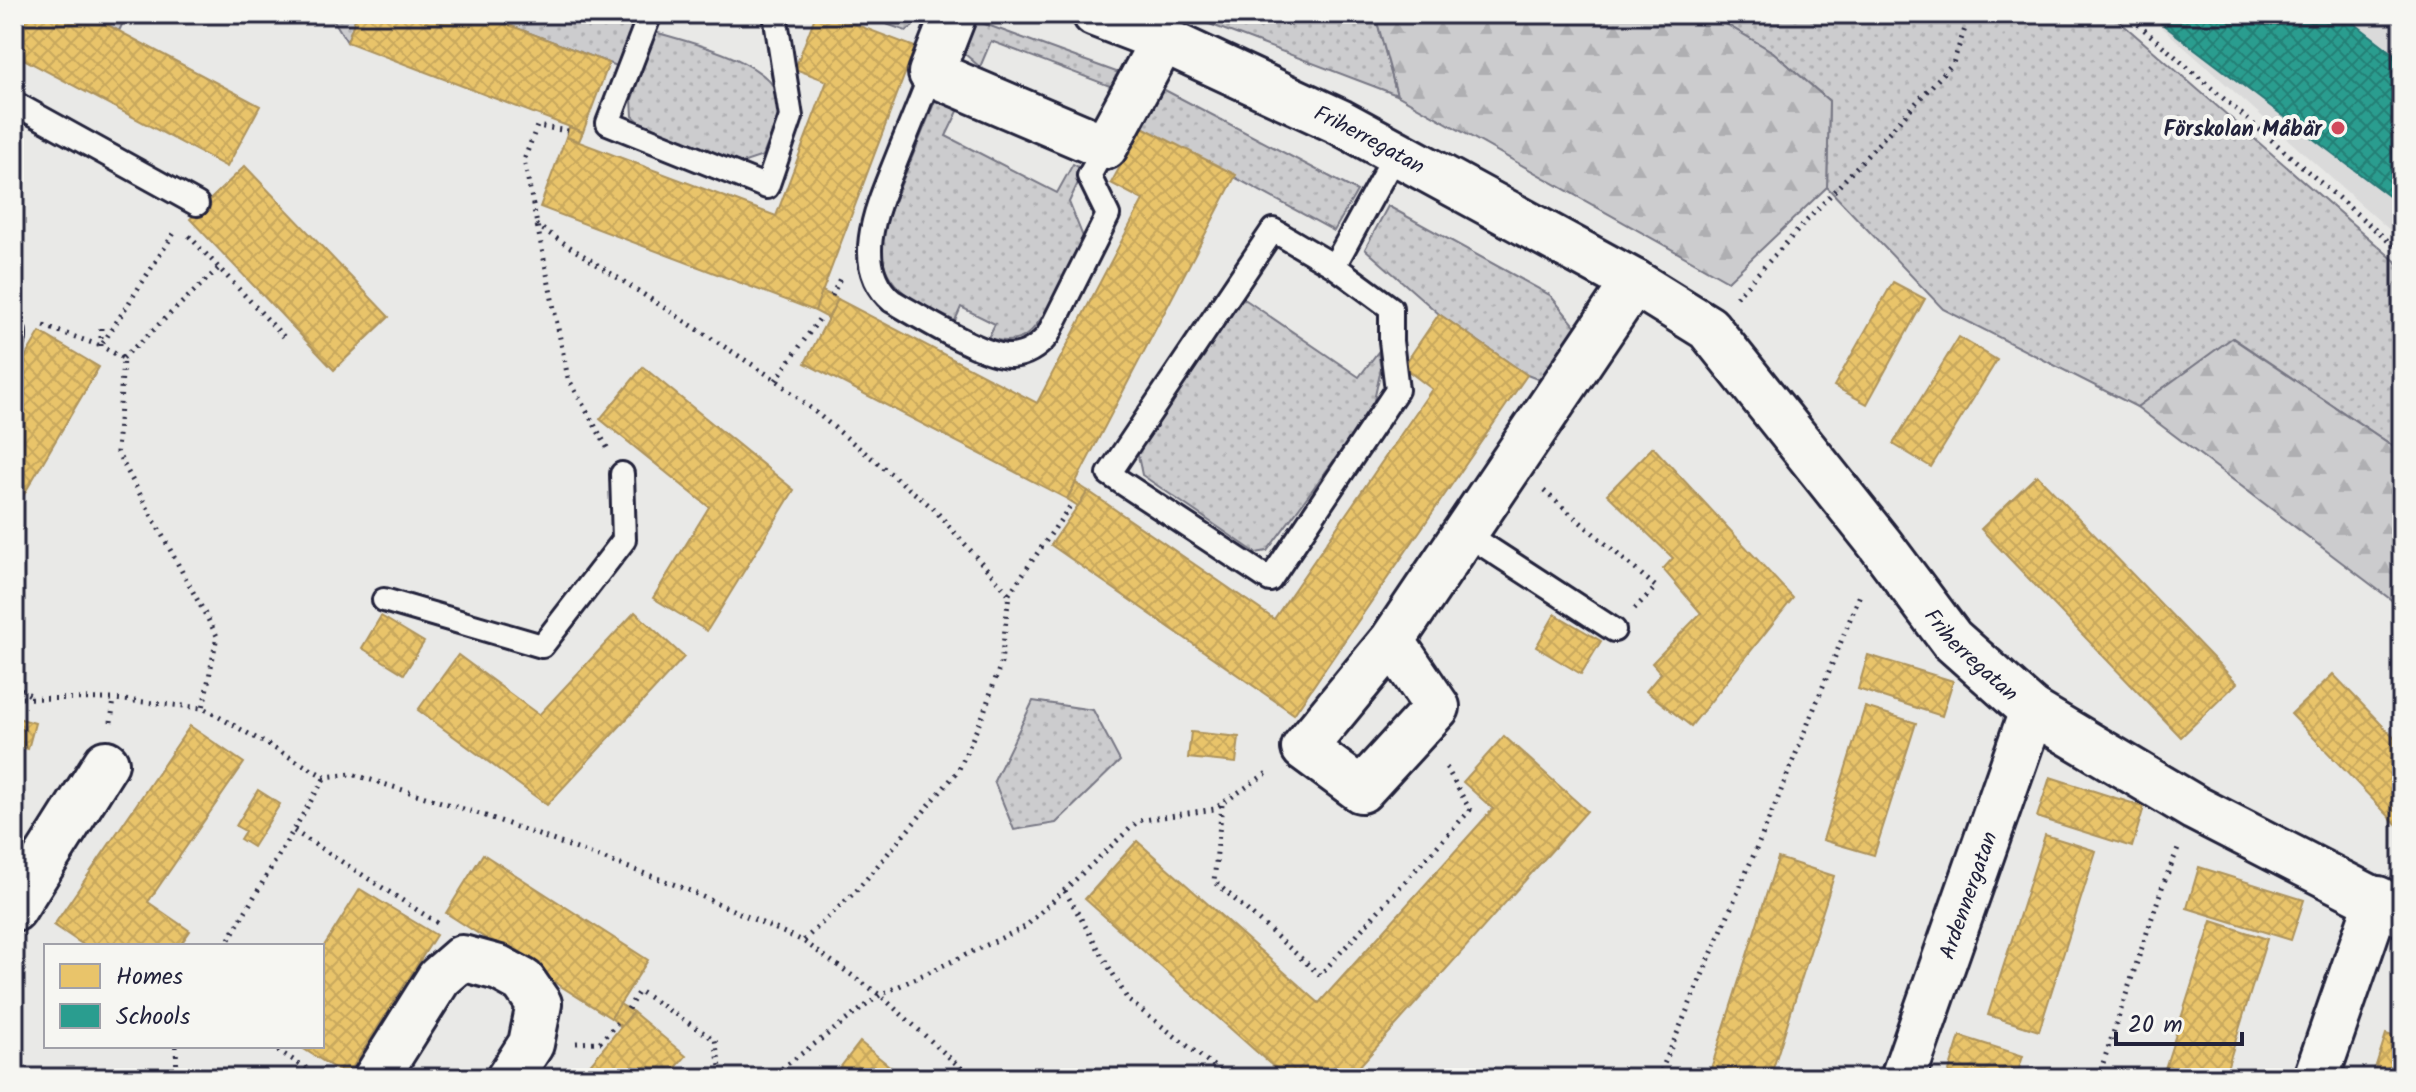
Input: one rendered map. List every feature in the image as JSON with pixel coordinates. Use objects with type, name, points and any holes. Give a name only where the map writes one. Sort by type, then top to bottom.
[{"type":"street","points":[[954,14],[931,73],[1105,147],[1163,40]]},
{"type":"street","name":"Friherregatan","points":[[1095,14],[1163,40],[1340,122],[1634,282],[1708,328],[1880,544],[1951,639],[2032,711],[2195,808],[2390,906]]},
{"type":"street","points":[[1392,641],[1437,707],[1361,790],[1304,748],[1392,641],[1634,282]]},
{"type":"street","name":"Ardennergatan","points":[[1903,1078],[2032,711]]},
{"type":"street","points":[[14,909],[106,763]]},
{"type":"street","points":[[2316,1078],[2390,906]]},
{"type":"street","points":[[376,1078],[439,978],[462,958],[499,968],[523,981],[539,1004],[531,1044],[509,1078]]},
{"type":"lane","points":[[650,14],[608,123],[767,187],[791,117],[775,14]]},
{"type":"lane","points":[[931,73],[874,218],[872,269],[882,293],[892,301],[987,351],[1020,355],[1040,345],[1048,335],[1108,215],[1089,176],[1105,147]]},
{"type":"lane","points":[[14,103],[197,204]]},
{"type":"lane","points":[[1334,266],[1396,153]]},
{"type":"lane","points":[[1273,230],[1334,266],[1391,308],[1391,341],[1397,390],[1270,580],[1109,474],[1273,230]]},
{"type":"lane","points":[[384,600],[542,646],[624,540],[622,474]]},
{"type":"lane","points":[[1465,533],[1614,630]]},
{"type":"path","points":[[1708,328],[1953,63],[1970,14]]},
{"type":"path","points":[[2126,14],[2402,253]]},
{"type":"path","points":[[568,131],[537,126],[524,160],[568,378],[622,474]]},
{"type":"path","points":[[101,346],[179,225]]},
{"type":"path","points":[[536,225],[776,380],[934,509],[1009,594]]},
{"type":"path","points":[[204,251],[284,337]]},
{"type":"path","points":[[203,708],[217,636],[117,452],[123,358],[219,268]]},
{"type":"path","points":[[776,380],[822,315]]},
{"type":"path","points":[[43,326],[101,346],[123,358]]},
{"type":"path","points":[[101,328],[101,346]]},
{"type":"path","points":[[1513,465],[1656,587],[1614,630]]},
{"type":"path","points":[[803,941],[857,890],[958,771],[1001,663],[1009,594],[1073,502]]},
{"type":"path","points":[[1658,1078],[1776,803],[1880,544]]},
{"type":"path","points":[[14,685],[31,696]]},
{"type":"path","points":[[14,698],[114,699],[203,708],[325,777],[352,774],[489,817],[676,885],[803,941],[880,995],[972,1078]]},
{"type":"path","points":[[1222,804],[1214,881],[1320,975],[1470,810],[1422,723]]},
{"type":"path","points":[[769,1078],[880,995],[1025,927],[1138,821],[1214,809],[1304,748]]},
{"type":"path","points":[[226,944],[325,777]]},
{"type":"path","points":[[2098,1078],[2164,882],[2195,808]]},
{"type":"path","points":[[294,831],[437,921],[462,958]]},
{"type":"path","points":[[1065,891],[1128,1000],[1229,1078]]},
{"type":"path","points":[[628,1009],[639,991],[715,1040],[722,1078]]},
{"type":"path","points":[[176,1048],[177,1078]]},
{"type":"path","points":[[274,1048],[322,1078]]},
{"type":"shaded area","name":"Förskolan Måbär","points":[[2147,14],[2402,14],[2402,241]]},
{"type":"green space","points":[[87,14],[127,14],[119,31]]},
{"type":"green space","points":[[330,14],[357,14],[347,42]]},
{"type":"green space","points":[[480,14],[637,14],[617,66]]},
{"type":"green space","points":[[858,14],[917,14],[912,27],[906,31]]},
{"type":"green space","points":[[1183,14],[1375,14],[1397,95]]},
{"type":"green space","points":[[1375,14],[1709,14],[1773,52],[1829,101],[1827,187],[1728,281],[1397,95]]},
{"type":"green space","points":[[1709,14],[2111,14],[2402,267],[2402,452],[2233,338],[2137,407],[1943,309],[1827,187],[1829,101],[1773,52]]},
{"type":"green space","points":[[971,19],[1130,77],[1101,110],[1110,86],[991,41],[980,67],[958,48]]},
{"type":"green space","points":[[655,32],[732,57],[767,78],[777,92],[779,108],[763,156],[742,163],[649,130],[633,116],[632,99]]},
{"type":"green space","points":[[1161,88],[1357,191],[1334,231],[1142,127]]},
{"type":"green space","points":[[937,96],[961,105],[946,136],[1057,193],[1073,164],[1084,170],[1069,202],[1083,237],[1041,319],[1025,336],[1016,340],[988,338],[995,324],[961,307],[955,321],[910,297],[889,276],[883,263],[884,226]]},
{"type":"green space","points":[[1388,206],[1550,295],[1578,329],[1545,382],[1527,375],[1439,314],[1365,249]]},
{"type":"green space","points":[[1240,296],[1359,377],[1378,352],[1381,369],[1372,409],[1267,551],[1256,553],[1142,475],[1137,451]]},
{"type":"green space","points":[[2232,338],[2402,452],[2402,608],[2137,407]]},
{"type":"green space","points":[[1033,701],[1093,710],[1120,761],[1056,823],[1014,830],[994,781]]},
{"type":"building: Homes","points":[[14,14],[87,14],[260,106],[227,167],[14,54]]},
{"type":"building: Homes","points":[[357,14],[480,14],[609,63],[583,132],[347,42]]},
{"type":"building: Homes","points":[[816,14],[828,14],[915,47],[815,311],[540,207],[566,137],[776,216],[827,81],[795,69]]},
{"type":"building: Homes","points":[[569,127],[583,132],[579,141],[566,137]]},
{"type":"building: Homes","points":[[1142,127],[1236,175],[1067,499],[805,363],[838,299],[1037,403],[1143,200],[1111,183]]},
{"type":"building: Homes","points":[[245,166],[389,317],[334,370],[190,219]]},
{"type":"building: Homes","points":[[1893,282],[1925,299],[1867,404],[1834,386]]},
{"type":"building: Homes","points":[[822,291],[838,299],[828,318],[815,311]]},
{"type":"building: Homes","points":[[1439,314],[1527,375],[1294,714],[1051,545],[1088,491],[1274,619],[1432,389],[1403,367]]},
{"type":"building: Homes","points":[[40,332],[99,367],[14,511],[14,375]]},
{"type":"building: Homes","points":[[1959,337],[1997,360],[1931,467],[1893,444]]},
{"type":"building: Homes","points":[[643,367],[794,490],[707,631],[653,598],[709,507],[600,419]]},
{"type":"building: Homes","points":[[1653,447],[1793,598],[1691,726],[1646,691],[1661,673],[1652,663],[1701,613],[1663,569],[1673,558],[1607,494]]},
{"type":"building: Homes","points":[[2037,475],[2237,683],[2181,737],[1981,529]]},
{"type":"building: Homes","points":[[1076,483],[1088,491],[1078,506],[1067,499]]},
{"type":"building: Homes","points":[[635,612],[684,657],[547,805],[418,710],[458,655],[539,715]]},
{"type":"building: Homes","points":[[1555,614],[1601,641],[1581,674],[1536,647]]},
{"type":"building: Homes","points":[[381,616],[424,642],[404,674],[362,648]]},
{"type":"building: Homes","points":[[1868,655],[1953,681],[1942,716],[1858,689]]},
{"type":"building: Homes","points":[[2333,674],[2402,746],[2402,830],[2291,714]]},
{"type":"building: Homes","points":[[1865,707],[1916,723],[1874,855],[1823,840]]},
{"type":"building: Homes","points":[[14,717],[35,723],[28,749],[14,745]]},
{"type":"building: Homes","points":[[190,726],[244,763],[148,902],[190,931],[181,944],[82,944],[54,925]]},
{"type":"building: Homes","points":[[1191,732],[1239,737],[1236,763],[1188,758]]},
{"type":"building: Homes","points":[[1504,736],[1587,811],[1349,1078],[1286,1078],[1085,899],[1137,841],[1319,1003],[1493,809],[1463,782]]},
{"type":"building: Homes","points":[[2050,777],[2144,807],[2132,847],[2037,817]]},
{"type":"building: Homes","points":[[258,790],[280,804],[253,847],[240,839],[245,831],[236,826]]},
{"type":"building: Homes","points":[[2045,835],[2096,851],[2039,1031],[1988,1015]]},
{"type":"building: Homes","points":[[483,854],[648,960],[611,1018],[446,913]]},
{"type":"building: Homes","points":[[1778,858],[1834,876],[1770,1078],[1708,1078]]},
{"type":"building: Homes","points":[[2199,867],[2304,900],[2291,940],[2187,908]]},
{"type":"building: Homes","points":[[360,889],[436,935],[347,1076],[302,1048],[324,1048],[324,946]]},
{"type":"building: Homes","points":[[2212,921],[2267,939],[2224,1078],[2162,1078]]},
{"type":"building: Homes","points":[[620,1004],[633,1012],[622,1027],[611,1018]]},
{"type":"building: Homes","points":[[2402,1008],[2402,1030],[2396,1028]]},
{"type":"building: Homes","points":[[633,1012],[686,1056],[667,1078],[579,1078]]},
{"type":"building: Homes","points":[[2386,1034],[2402,1039],[2402,1078],[2372,1078]]},
{"type":"building: Homes","points":[[1960,1036],[2023,1056],[2016,1078],[1947,1078]]},
{"type":"building: Homes","points":[[860,1042],[904,1078],[832,1078]]},
{"type":"building: Schools","name":"Förskolan Måbär","points":[[2149,14],[2342,14],[2402,60],[2402,206]]},
{"type":"place","name":"Förskolan Måbär","points":[[2338,128]]}]
